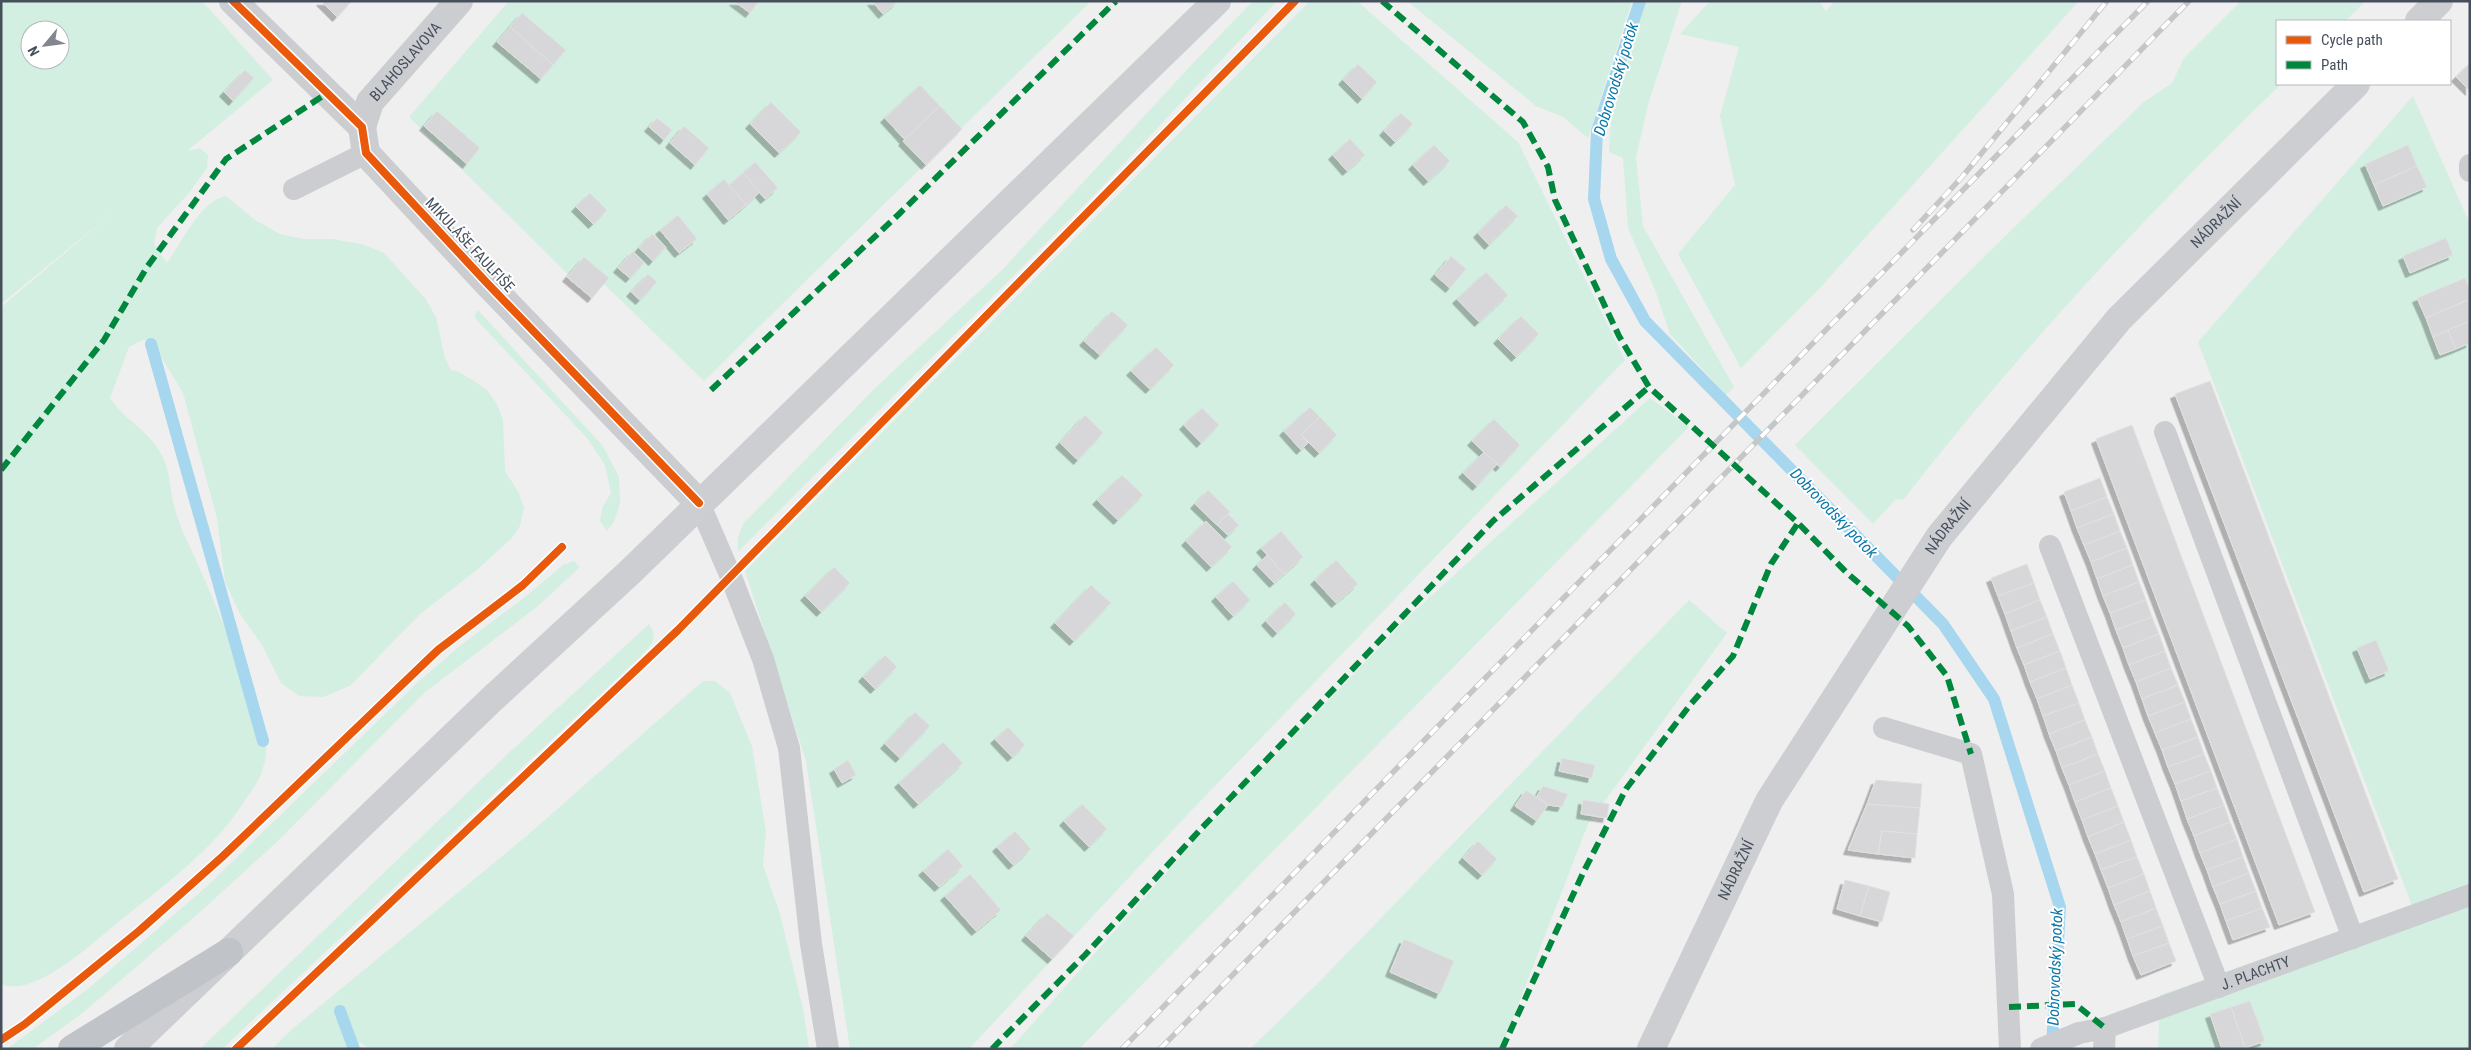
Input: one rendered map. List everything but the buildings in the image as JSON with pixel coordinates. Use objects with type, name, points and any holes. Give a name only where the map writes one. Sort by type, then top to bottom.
[{"type":"highway","points":[[72,1049],[229,952]]},
{"type":"main road","points":[[128,1049],[492,699],[630,572],[1217,1]]},
{"type":"main road","points":[[2420,20],[2439,1]]},
{"type":"main road","name":"NÁDRAŽNÍ","points":[[1651,1049],[1769,801],[1939,537],[2119,320],[2355,85]]},
{"type":"main road","points":[[152,1049],[229,952]]},
{"type":"street","name":"MIKULÁŠE FAULFIŠE","points":[[233,1],[364,140],[486,282],[699,503]]},
{"type":"street","name":"BLAHOSLAVOVA","points":[[364,140],[370,102],[459,1]]},
{"type":"lane","points":[[294,189],[364,140]]},
{"type":"lane","points":[[2470,165],[2470,170]]},
{"type":"lane","points":[[2165,432],[2353,938]]},
{"type":"lane","points":[[699,503],[731,577],[763,659],[788,748],[811,944],[828,1049]]},
{"type":"lane","points":[[2050,546],[2219,987]]},
{"type":"lane","points":[[1884,728],[1971,754],[2003,894],[2010,1049]]},
{"type":"lane","name":"J. PLACHTY","points":[[2041,1049],[2079,1033],[2104,1038],[2219,987],[2470,895]]},
{"type":"green space","points":[[1,1],[202,1],[273,80],[187,151],[200,148],[208,155],[207,168],[188,194],[157,228],[154,244],[167,263],[200,213],[217,199],[226,196],[255,220],[280,234],[303,239],[332,239],[362,244],[384,253],[425,298],[436,317],[445,358],[451,370],[459,372],[487,390],[497,404],[503,420],[505,471],[519,493],[524,508],[520,526],[512,538],[478,569],[420,614],[351,685],[324,697],[299,696],[281,683],[262,645],[240,614],[225,582],[217,518],[183,393],[151,340],[143,340],[129,347],[110,398],[143,431],[155,445],[164,460],[180,524],[260,717],[266,738],[265,761],[258,780],[234,817],[184,869],[74,958],[43,978],[28,984],[14,986],[1,984],[1,307],[116,210],[1,304]]},
{"type":"green space","points":[[509,1],[1091,1],[704,381],[604,284],[592,298],[409,117]]},
{"type":"green space","points":[[1253,1],[1277,1],[1098,191],[738,552],[738,538],[743,524],[874,389],[1002,270]]},
{"type":"green space","points":[[1310,1],[1357,1],[1518,142],[1625,360],[1189,813],[969,1049],[850,1049],[806,761],[745,571]]},
{"type":"green space","points":[[1407,1],[1632,1],[1588,138],[1563,117],[1536,106]]},
{"type":"green space","points":[[1645,1],[1682,1],[1649,101],[1636,157],[1643,226],[1734,387],[1726,395],[1670,334],[1655,290],[1628,228],[1623,158],[1609,152],[1611,119]]},
{"type":"green space","points":[[1710,1],[1819,1],[1826,11],[1834,1],[2079,1],[1818,290],[1741,368],[1678,254],[1735,185],[1720,116],[1739,47],[1680,34]]},
{"type":"green space","points":[[2241,1],[2366,1],[2346,20],[2276,20],[2276,85],[2280,85],[2182,183],[2085,285],[1992,391],[1903,500],[1896,499],[1873,524],[1795,445],[1995,246],[2144,102],[2172,83],[2184,58]]},
{"type":"green space","points":[[2413,96],[2470,224],[2470,1049],[2158,1049],[2160,995],[2412,906],[2198,342]]},
{"type":"green space","points":[[478,310],[603,446],[619,477],[620,503],[614,522],[607,531],[600,521],[602,508],[611,493],[605,465],[587,438],[474,317]]},
{"type":"green space","points":[[1650,398],[1689,427],[1079,1049],[1010,1049],[1198,837],[1410,615]]},
{"type":"green space","points":[[574,561],[580,567],[537,607],[424,693],[279,840],[199,913],[85,1011],[33,1049],[7,1049],[89,988],[206,887],[417,683],[461,645],[525,597],[563,565]]},
{"type":"green space","points":[[1689,600],[1727,633],[1588,824],[1501,1049],[1250,1049],[1321,980]]},
{"type":"green space","points":[[649,624],[654,637],[642,655],[222,1049],[200,1049],[512,750]]},
{"type":"green space","points":[[703,681],[715,681],[730,693],[752,746],[766,832],[763,865],[780,914],[804,1013],[809,1049],[369,1049],[362,1043],[349,1045],[347,1049],[272,1049],[291,1030],[523,839]]},
{"type":"waterway","name":"Dobrovodský potok","points":[[1640,1],[1597,131],[1594,199],[1611,259],[1645,321],[1943,624],[1994,699],[2060,907],[2052,1047]]},
{"type":"waterway","points":[[151,344],[263,741]]},
{"type":"waterway","points":[[340,1011],[354,1049]]},
{"type":"railway","points":[[1913,230],[1962,177],[2107,1]]},
{"type":"railway","points":[[1122,1049],[2148,1]]},
{"type":"railway","points":[[1160,1049],[2189,1]]},
{"type":"marked path","points":[[711,390],[898,215],[1116,1]]},
{"type":"marked path","points":[[1382,1],[1523,122],[1548,167],[1555,200],[1619,336],[1649,387],[1798,523],[1846,572],[1908,626],[1947,676],[1971,754]]},
{"type":"marked path","points":[[1,470],[104,340],[147,267],[226,159],[326,94]]},
{"type":"marked path","points":[[992,1049],[1085,955],[1200,830],[1493,521],[1649,387]]},
{"type":"marked path","points":[[1502,1049],[1584,871],[1626,789],[1690,705],[1733,656],[1771,564],[1798,523]]},
{"type":"marked path","points":[[2009,1007],[2075,1004],[2105,1028]]},
{"type":"cycle path","points":[[233,1],[362,127],[366,153],[486,282],[699,503]]},
{"type":"cycle path","points":[[236,1049],[678,630],[1295,1]]},
{"type":"cycle path","points":[[1,1040],[25,1024],[139,931],[222,857],[438,650],[523,585],[562,547]]}]
